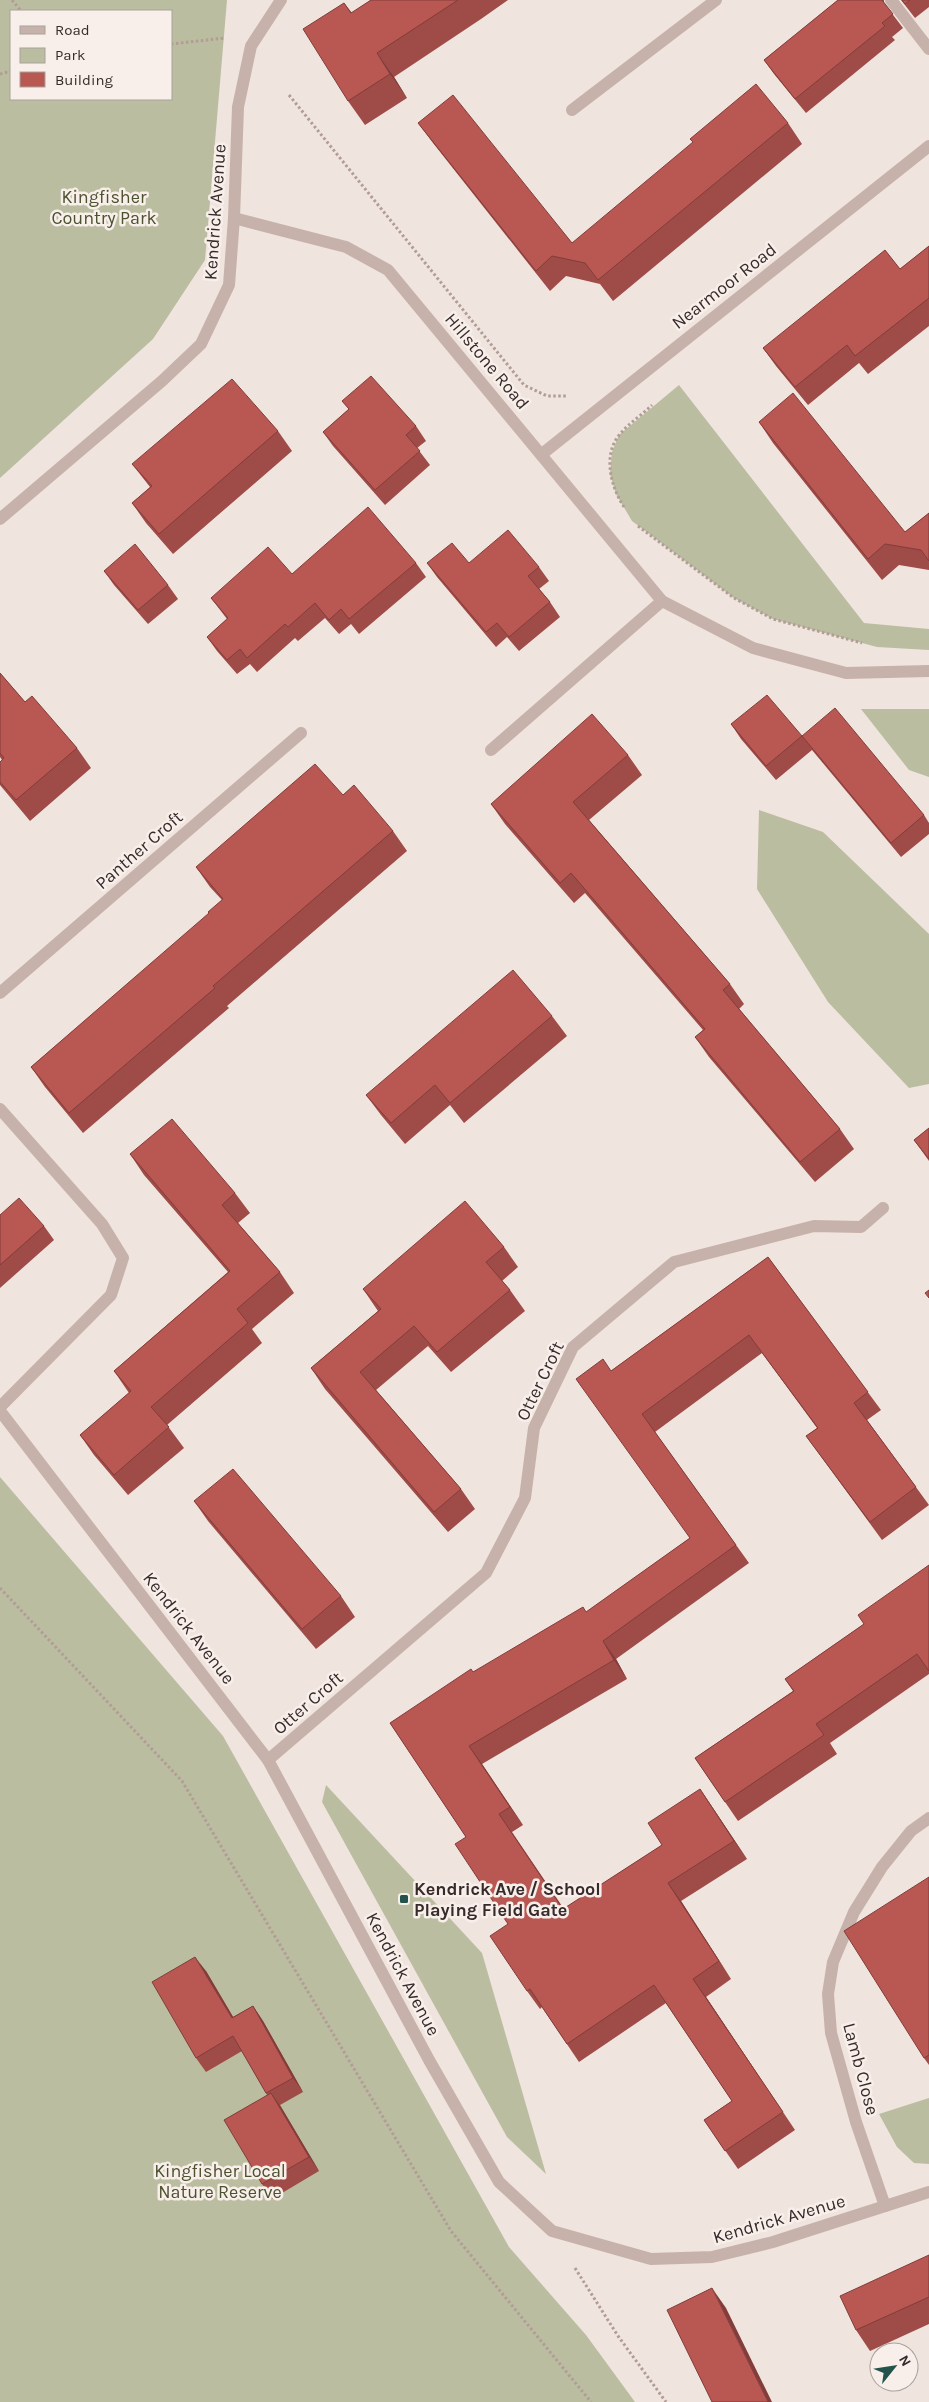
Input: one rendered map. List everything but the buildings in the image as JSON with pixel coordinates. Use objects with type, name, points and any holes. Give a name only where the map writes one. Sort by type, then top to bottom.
[{"type":"street","name":"Kendrick Avenue","points":[[0,519],[162,381],[201,344],[229,285],[234,218],[238,108],[251,46],[281,0]]},
{"type":"street","points":[[572,110],[716,0]]},
{"type":"street","points":[[891,0],[929,49]]},
{"type":"street","name":"Nearmoor Road","points":[[542,454],[929,146]]},
{"type":"street","name":"Hillstone Road","points":[[234,218],[346,247],[388,270],[662,600],[753,648],[846,673],[929,671]]},
{"type":"street","points":[[491,750],[662,600]]},
{"type":"street","name":"Panther Croft","points":[[0,993],[301,733]]},
{"type":"street","points":[[0,1109],[102,1224],[123,1258],[111,1295],[0,1407]]},
{"type":"street","name":"Otter Croft","points":[[268,1760],[486,1573],[525,1498],[534,1428],[573,1347],[674,1262],[814,1226],[861,1227],[883,1208]]},
{"type":"street","name":"Kendrick Avenue","points":[[0,1411],[268,1760],[430,2060],[499,2182],[552,2231],[651,2259],[712,2257],[773,2242],[929,2192]]},
{"type":"street","name":"Lamb Close","points":[[885,2206],[856,2122],[830,2033],[828,1994],[833,1962],[854,1912],[882,1867],[911,1831],[929,1818]]},
{"type":"path","points":[[12,0],[20,10]]},
{"type":"path","points":[[172,44],[260,33]]},
{"type":"path","points":[[289,95],[524,385],[547,396],[571,396],[586,392],[619,435]]},
{"type":"path","points":[[628,514],[616,494],[610,474],[612,452],[619,435],[656,402]]},
{"type":"path","points":[[632,521],[734,598],[773,619],[868,645]]},
{"type":"path","points":[[0,1588],[182,1781],[451,2231],[591,2402]]},
{"type":"path","points":[[552,2231],[618,2336],[666,2402]]},
{"type":"green space","name":"Kingfisher Country Park","points":[[0,0],[227,0],[205,260],[153,339],[0,478]]},
{"type":"green space","points":[[679,385],[864,623],[929,629],[929,650],[877,647],[773,619],[734,598],[632,521],[616,494],[610,474],[612,452],[619,435]]},
{"type":"green space","points":[[861,709],[929,709],[929,777],[909,770]]},
{"type":"green space","points":[[759,810],[823,832],[929,934],[929,1084],[909,1088],[828,1002],[757,889]]},
{"type":"green space","name":"Kingfisher Local Nature Reserve","points":[[0,1477],[223,1736],[509,2247],[586,2335],[635,2402],[0,2402]]},
{"type":"green space","points":[[326,1785],[482,1953],[546,2174],[507,2137],[322,1802]]},
{"type":"green space","points":[[929,2098],[929,2164],[914,2163],[897,2147],[879,2114]]},
{"type":"place","name":"Kendrick Ave / School Playing Field Gate","points":[[404,1899]]}]
